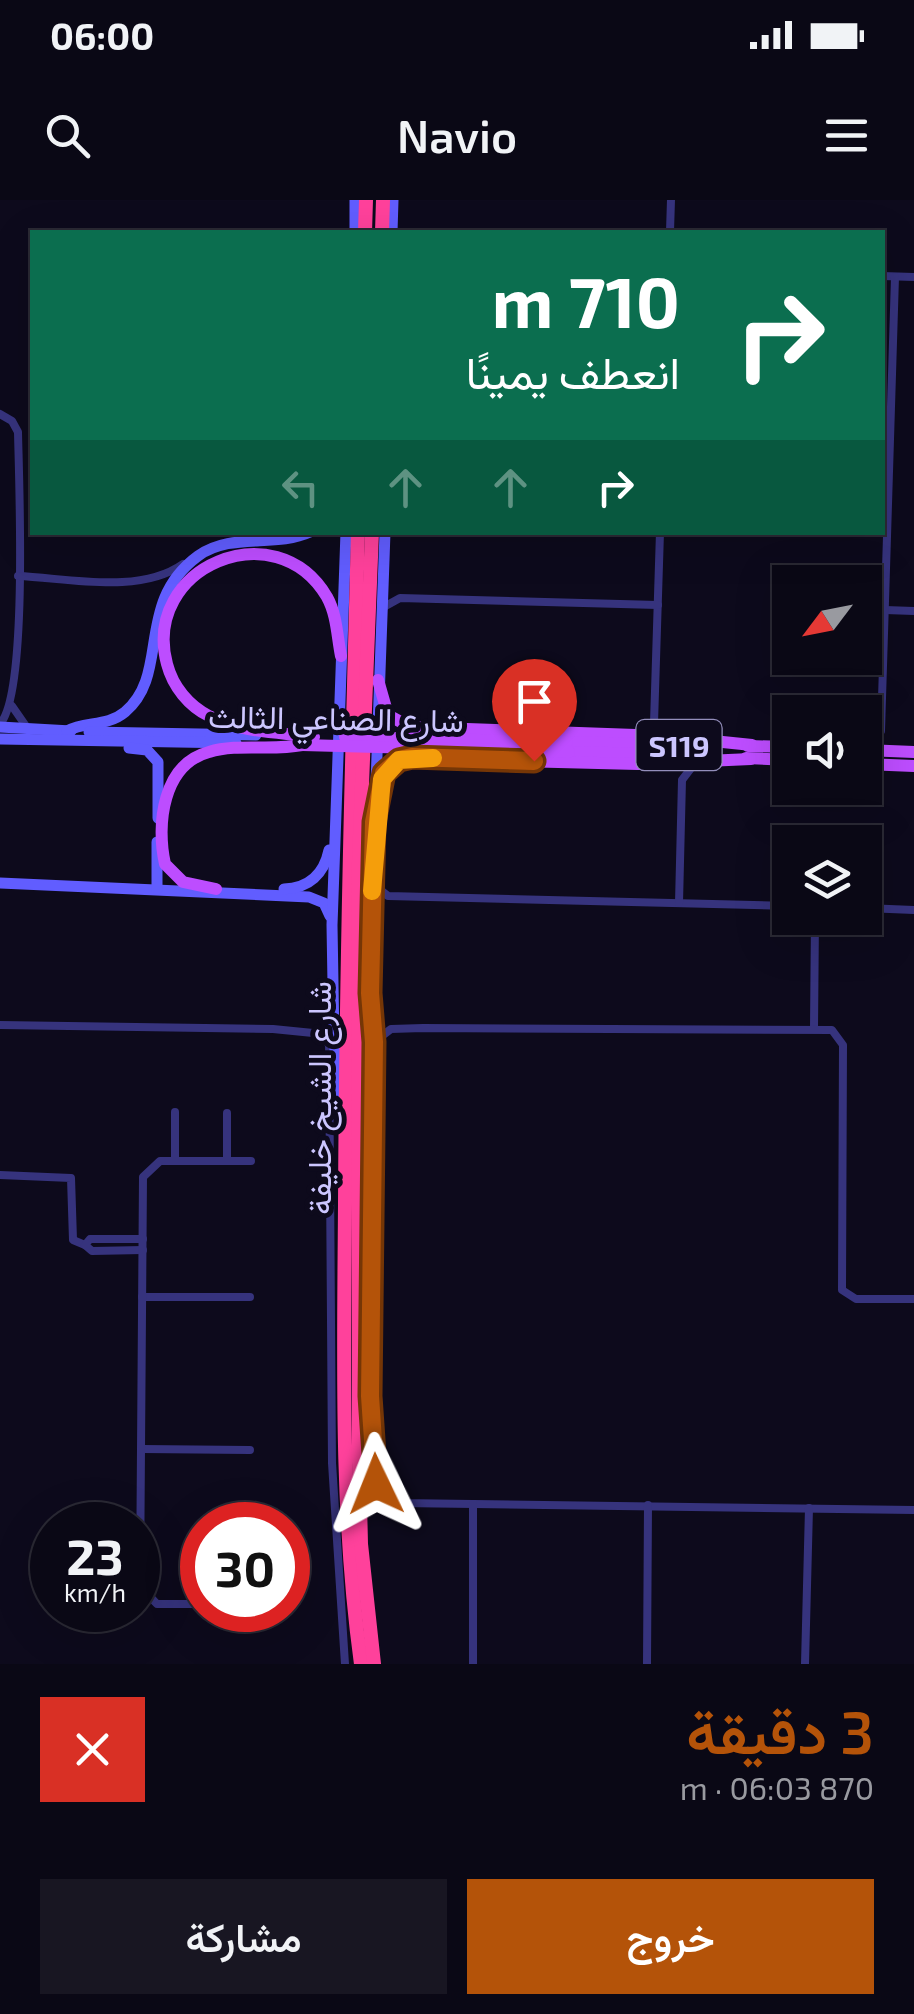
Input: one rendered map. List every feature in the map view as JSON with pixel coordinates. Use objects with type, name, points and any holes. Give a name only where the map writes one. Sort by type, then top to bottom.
[{"type":"highway","points":[[365,230],[366,200]]},
{"type":"highway","points":[[382,230],[383,200]]},
{"type":"highway","name":"شارع الشيخ خليفة","points":[[358,535],[338,1394],[361,1620]]},
{"type":"highway","name":"شارع الشيخ خليفة","points":[[361,1664],[358,886],[372,535]]},
{"type":"highway","points":[[359,1259],[370,1272]]},
{"type":"highway","points":[[349,1664],[361,1620]]},
{"type":"highway","points":[[361,1620],[378,1664]]},
{"type":"main road","points":[[354,230],[355,200]]},
{"type":"main road","points":[[392,200],[392,230]]},
{"type":"main road","points":[[67,731],[106,722],[134,704],[146,681],[162,599],[196,558],[222,545],[300,535]]},
{"type":"main road","points":[[345,1116],[338,1088],[332,925],[346,535]]},
{"type":"main road","points":[[359,1138],[365,1113],[385,535]]},
{"type":"main road","points":[[242,738],[190,702],[176,684],[166,659],[164,632],[172,604],[184,582],[204,565],[252,553],[278,558],[302,570],[328,600],[342,656]]},
{"type":"main road","points":[[378,680],[384,710],[404,726],[664,736],[751,752]]},
{"type":"main road","name":"شارع الصناعي الثالث","points":[[0,726],[242,738],[302,745],[772,749]]},
{"type":"main road","name":"شارع الصناعي الثالث","points":[[0,739],[439,736],[568,747]]},
{"type":"main road","points":[[216,889],[187,884],[168,870],[163,851],[166,798],[177,774],[192,760],[242,738]]},
{"type":"main road","points":[[101,740],[147,750],[158,762],[156,868],[161,889]]},
{"type":"main road","points":[[882,751],[914,752]]},
{"type":"main road","points":[[374,822],[382,779],[388,768],[405,758],[666,764],[751,752]]},
{"type":"main road","name":"شارع الصناعي الثالث","points":[[751,752],[772,756]]},
{"type":"main road","points":[[882,765],[914,766]]},
{"type":"main road","points":[[0,883],[141,889],[292,889],[309,884],[325,865],[334,822]]},
{"type":"main road","points":[[141,889],[156,868]]},
{"type":"main road","points":[[161,889],[313,897],[326,906],[332,925]]},
{"type":"street","points":[[670,230],[672,200]]},
{"type":"street","points":[[885,276],[914,277]]},
{"type":"street","points":[[882,701],[895,276]]},
{"type":"street","points":[[0,414],[12,421],[18,432],[18,576],[12,706],[0,726]]},
{"type":"street","points":[[660,535],[654,723],[664,736]]},
{"type":"street","points":[[18,576],[143,580],[164,576],[196,558]]},
{"type":"street","points":[[382,585],[400,598]]},
{"type":"street","points":[[382,608],[400,598],[658,605]]},
{"type":"street","points":[[885,610],[914,611]]},
{"type":"street","points":[[12,706],[28,729]]},
{"type":"street","points":[[640,735],[654,723]]},
{"type":"street","points":[[679,903],[682,780],[695,762]]},
{"type":"street","points":[[666,764],[682,780]]},
{"type":"street","points":[[372,882],[388,896],[772,906]]},
{"type":"street","points":[[372,913],[388,896]]},
{"type":"street","points":[[882,909],[914,910]]},
{"type":"street","points":[[814,1028],[815,935]]},
{"type":"street","points":[[334,977],[328,1043],[349,1664]]},
{"type":"street","points":[[370,993],[374,1018],[370,1396],[380,1494],[400,1503],[914,1510]]},
{"type":"street","points":[[374,1018],[390,1029],[814,1028],[836,1032],[844,1045],[842,1290],[856,1300],[914,1298]]},
{"type":"street","points":[[306,1032],[328,1020]]},
{"type":"street","points":[[0,1026],[306,1032],[328,1043]]},
{"type":"street","points":[[374,1042],[390,1029]]},
{"type":"street","points":[[174,1112],[175,1161]]},
{"type":"street","points":[[227,1114],[227,1161]]},
{"type":"street","points":[[141,1502],[144,1174],[155,1162],[251,1161]]},
{"type":"street","points":[[0,1175],[68,1176],[73,1182],[72,1240],[86,1244],[90,1250],[143,1250]]},
{"type":"street","points":[[86,1244],[90,1238],[143,1239]]},
{"type":"street","points":[[116,1239],[116,1250]]},
{"type":"street","points":[[142,1297],[250,1297]]},
{"type":"street","points":[[142,1448],[250,1450]]},
{"type":"street","points":[[473,1504],[473,1664]]},
{"type":"street","points":[[647,1664],[648,1506]]},
{"type":"street","points":[[805,1664],[809,1508]]},
{"type":"slow traffic","points":[[372,891],[374,822],[382,779],[399,760],[433,758]]},
{"type":"route","points":[[376,1484],[370,1396],[374,1042],[370,993],[372,853],[382,779],[388,768],[412,757],[534,761]]}]
